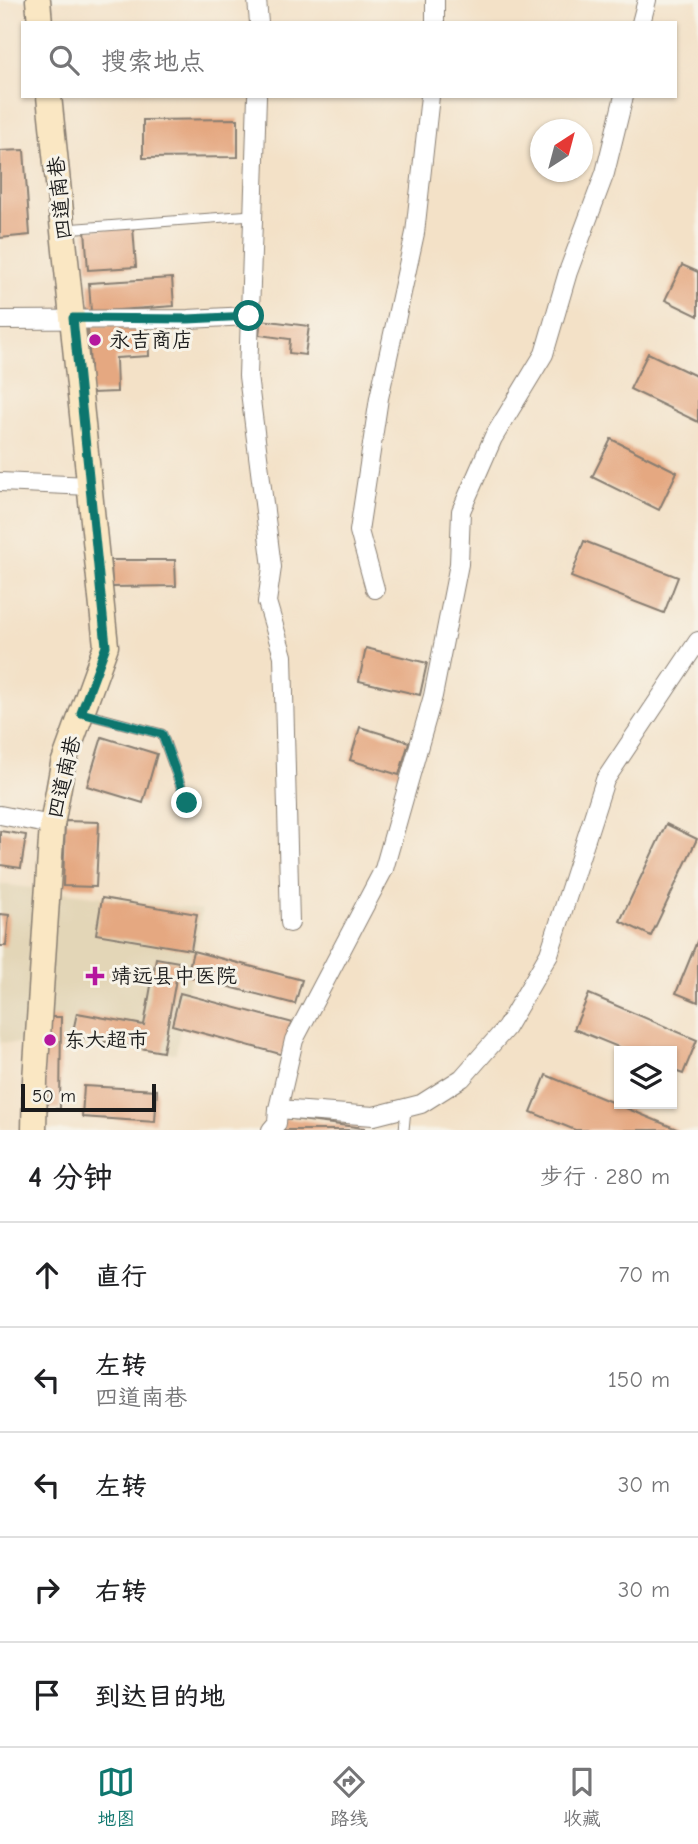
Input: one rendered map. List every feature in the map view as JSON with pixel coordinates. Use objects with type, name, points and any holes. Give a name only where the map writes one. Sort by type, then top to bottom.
[{"type":"street","points":[[38,0],[40,21]]},
{"type":"street","points":[[257,0],[258,21]]},
{"type":"street","points":[[435,0],[435,21]]},
{"type":"street","points":[[642,21],[647,0]]},
{"type":"street","name":"四道南巷","points":[[34,1130],[52,825],[64,764],[106,646],[49,98]]},
{"type":"street","points":[[257,98],[248,376],[272,567],[267,602],[283,656],[290,923]]},
{"type":"street","points":[[375,589],[359,531],[379,398],[415,233],[430,98]]},
{"type":"street","points":[[271,1130],[277,1123],[294,1040],[384,869],[433,696],[459,564],[461,512],[493,438],[544,354],[568,272],[605,173],[624,98]]},
{"type":"street","points":[[0,320],[249,316]]},
{"type":"street","points":[[0,482],[90,486]]},
{"type":"street","points":[[278,1109],[374,1116],[421,1104],[463,1078],[506,1028],[550,954],[605,780],[698,641]]},
{"type":"street","points":[[0,815],[52,825]]},
{"type":"lane","points":[[64,229],[252,215]]},
{"type":"lane","points":[[81,713],[162,734],[187,803]]},
{"type":"lane","points":[[404,1130],[406,1109]]},
{"type":"shaded area","name":"靖远县中医院","points":[[0,884],[202,910],[176,1053],[0,1042]]},
{"type":"building","points":[[238,119],[238,157],[143,158],[143,120]]},
{"type":"building","points":[[24,150],[30,235],[0,238],[0,151]]},
{"type":"building","points":[[133,227],[136,267],[88,270],[85,230]]},
{"type":"building","points":[[682,265],[698,272],[698,316],[665,300]]},
{"type":"building","points":[[172,278],[174,306],[91,312],[89,283]]},
{"type":"building","points":[[261,320],[309,326],[305,355],[289,353],[290,339],[259,335]]},
{"type":"building","points":[[148,324],[149,356],[116,358],[117,392],[91,393],[88,326]]},
{"type":"building","points":[[648,353],[698,377],[698,422],[630,389]]},
{"type":"building","points":[[611,439],[677,472],[659,510],[592,477]]},
{"type":"building","points":[[584,541],[678,577],[664,613],[571,577]]},
{"type":"building","points":[[111,560],[175,560],[176,586],[112,587]]},
{"type":"building","points":[[366,648],[427,663],[420,695],[359,681]]},
{"type":"building","points":[[360,727],[409,742],[399,775],[350,760]]},
{"type":"building","points":[[102,737],[157,754],[143,803],[87,786]]},
{"type":"building","points":[[65,821],[99,822],[96,887],[63,886]]},
{"type":"building","points":[[666,824],[697,839],[651,936],[620,921]]},
{"type":"building","points":[[0,831],[26,835],[21,868],[0,865]]},
{"type":"building","points":[[102,898],[197,914],[191,950],[96,934]]},
{"type":"building","points":[[0,914],[9,915],[6,946],[0,946]]},
{"type":"building","points":[[698,939],[698,1002],[676,993]]},
{"type":"building","points":[[193,951],[302,980],[295,1004],[187,976]]},
{"type":"building","points":[[156,958],[179,962],[163,1052],[72,1036],[77,1013],[144,1025]]},
{"type":"building","points":[[180,993],[293,1023],[284,1055],[172,1025]]},
{"type":"building","points":[[589,994],[697,1040],[683,1074],[677,1072],[677,1046],[616,1046],[574,1029]]},
{"type":"building","points":[[45,1017],[61,1017],[60,1109],[43,1109]]},
{"type":"building","points":[[546,1075],[614,1103],[614,1109],[628,1109],[679,1130],[575,1130],[531,1112]]},
{"type":"building","points":[[84,1086],[157,1090],[155,1122],[82,1117]]},
{"type":"building","points":[[284,1118],[364,1128],[364,1130],[282,1130]]},
{"type":"place","name":"永吉商店","points":[[95,340]]},
{"type":"place","name":"靖远县中医院","points":[[95,976]]},
{"type":"place","name":"东大超市","points":[[50,1040]]},
{"type":"route","points":[[187,803],[162,734],[81,713],[106,646],[73,318],[188,319],[249,316]]}]
